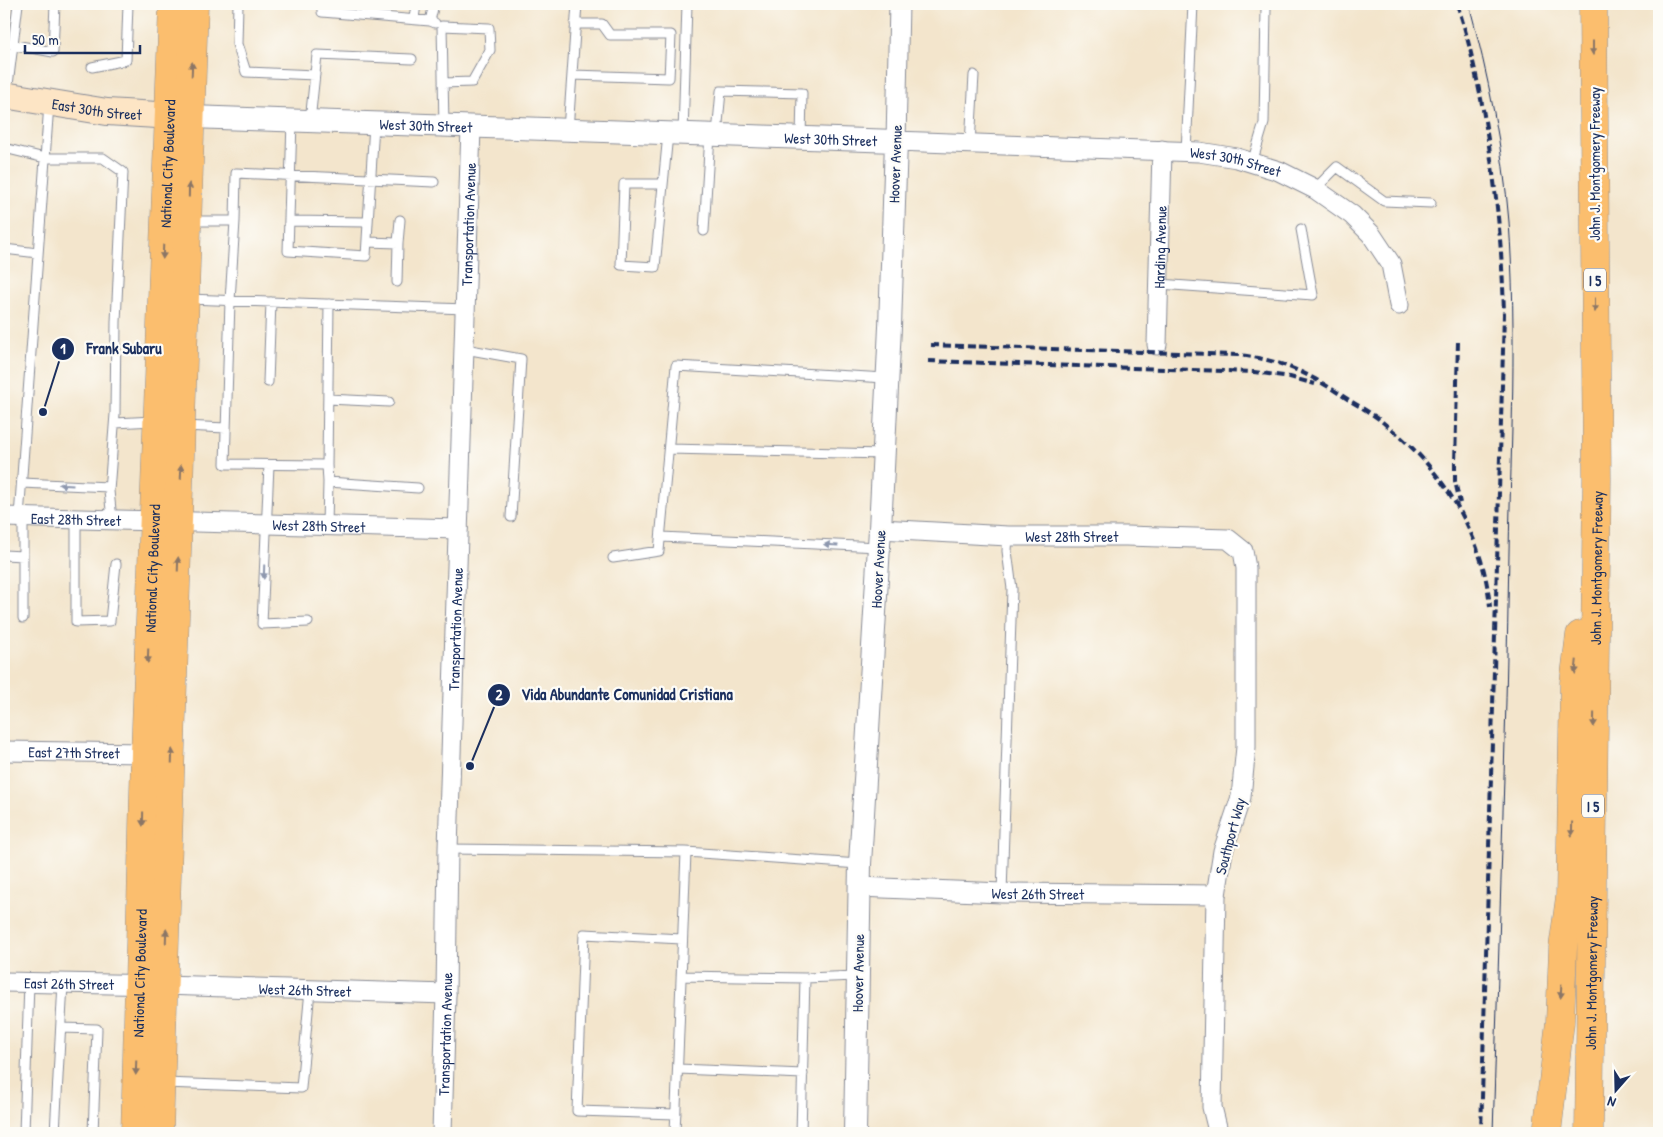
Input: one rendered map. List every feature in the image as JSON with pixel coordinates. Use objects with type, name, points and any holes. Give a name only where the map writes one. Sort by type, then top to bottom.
[{"type":"main road","name":"National City Boulevard","points":[[169,423],[186,299],[188,221],[173,4]]},
{"type":"main road","name":"National City Boulevard","points":[[135,1133],[152,985],[180,117],[194,4]]},
{"type":"main road","name":"John J. Montgomery Freeway","points":[[1590,1133],[1597,479],[1593,7]]},
{"type":"main road","name":"East 30th Street","points":[[5,95],[107,112],[180,117]]},
{"type":"main road","points":[[1547,1133],[1560,1022],[1563,948],[1570,897],[1574,683],[1597,479]]},
{"type":"main road","name":"National City Boulevard","points":[[159,1133],[161,1082],[152,985],[145,752],[166,521]]},
{"type":"street","name":"Hoover Avenue","points":[[855,1133],[859,887],[884,454],[896,141],[899,4]]},
{"type":"street","name":"West 30th Street","points":[[180,117],[1162,150],[1237,158],[1278,171],[1315,190],[1352,215],[1371,234],[1392,264],[1399,305]]},
{"type":"street","name":"Transportation Avenue","points":[[442,1133],[448,849],[471,127]]},
{"type":"street","name":"Harding Avenue","points":[[1157,345],[1162,150]]},
{"type":"street","name":"East 28th Street","points":[[16,517],[166,521]]},
{"type":"street","name":"West 28th Street","points":[[166,521],[458,529]]},
{"type":"street","name":"West 28th Street","points":[[880,538],[1119,536],[1228,539],[1243,551],[1246,568]]},
{"type":"street","name":"Southport Way","points":[[1216,1133],[1217,1127],[1212,1107],[1216,895],[1223,851],[1241,797],[1246,747],[1246,568]]},
{"type":"street","name":"East 27th Street","points":[[4,751],[145,752]]},
{"type":"street","name":"West 26th Street","points":[[859,887],[1002,893],[1216,895]]},
{"type":"street","name":"East 26th Street","points":[[4,982],[152,985]]},
{"type":"street","name":"West 26th Street","points":[[152,985],[446,994]]},
{"type":"lane","points":[[5,95],[9,44],[18,4]]},
{"type":"lane","points":[[9,44],[53,52],[55,4]]},
{"type":"lane","points":[[92,67],[126,60],[128,4]]},
{"type":"lane","points":[[238,4],[237,44],[246,72],[315,75]]},
{"type":"lane","points":[[322,4],[322,12],[414,19],[430,21],[442,26],[489,28],[490,50],[472,82],[443,83]]},
{"type":"lane","points":[[414,19],[416,4]]},
{"type":"lane","points":[[430,21],[434,4]]},
{"type":"lane","points":[[568,130],[577,4]]},
{"type":"lane","points":[[663,184],[624,184],[621,265],[655,267],[663,184],[675,134],[687,4]]},
{"type":"lane","points":[[1186,152],[1193,4]]},
{"type":"lane","points":[[1252,163],[1264,123],[1266,9]]},
{"type":"lane","points":[[572,75],[669,78],[671,35],[610,35],[602,24],[575,24]]},
{"type":"lane","points":[[442,26],[444,126]]},
{"type":"lane","points":[[374,124],[366,256],[288,250],[291,175],[301,121],[315,75],[318,55],[412,59]]},
{"type":"lane","points":[[970,144],[974,75]]},
{"type":"lane","points":[[704,231],[713,135],[721,91],[802,93],[801,138]]},
{"type":"lane","points":[[23,618],[23,556],[16,517],[22,483],[49,103]]},
{"type":"lane","points":[[4,148],[45,158],[102,158],[123,172],[110,487],[112,519]]},
{"type":"lane","points":[[1315,190],[1337,167],[1384,201],[1431,203]]},
{"type":"lane","points":[[327,465],[225,464],[236,173],[434,182]]},
{"type":"lane","points":[[397,282],[400,220]]},
{"type":"lane","points":[[188,221],[235,221]]},
{"type":"lane","points":[[289,221],[368,222]]},
{"type":"lane","points":[[1159,284],[1313,296],[1301,229]]},
{"type":"lane","points":[[367,242],[398,243]]},
{"type":"lane","points":[[4,250],[38,253]]},
{"type":"lane","points":[[186,299],[466,309]]},
{"type":"lane","points":[[268,382],[271,302]]},
{"type":"lane","points":[[327,525],[329,304]]},
{"type":"lane","points":[[465,349],[521,359],[511,517]]},
{"type":"lane","points":[[613,558],[659,551],[676,366],[887,378]]},
{"type":"lane","points":[[328,399],[389,402]]},
{"type":"lane","points":[[114,423],[169,423],[226,428]]},
{"type":"lane","points":[[669,449],[884,454]]},
{"type":"lane","points":[[268,465],[262,624],[308,622]]},
{"type":"lane","points":[[328,482],[418,488]]},
{"type":"lane","points":[[22,483],[110,487]]},
{"type":"lane","points":[[76,519],[76,622],[110,621],[116,564]]},
{"type":"lane","points":[[1002,893],[1012,589],[1007,551],[1008,536]]},
{"type":"lane","points":[[661,537],[880,538]]},
{"type":"lane","points":[[4,555],[23,556]]},
{"type":"lane","points":[[448,849],[686,852],[860,864]]},
{"type":"lane","points":[[675,1133],[686,852]]},
{"type":"lane","points":[[676,1114],[576,1112],[584,934],[682,939]]},
{"type":"lane","points":[[681,976],[805,978],[858,976]]},
{"type":"lane","points":[[801,1133],[805,978]]},
{"type":"lane","points":[[24,1133],[30,983]]},
{"type":"lane","points":[[55,1133],[63,983]]},
{"type":"lane","points":[[161,1082],[301,1088],[310,990]]},
{"type":"lane","points":[[61,1028],[97,1029],[93,1133]]},
{"type":"lane","points":[[678,1069],[803,1074]]},
{"type":"tram line","points":[[1469,4],[1499,139],[1509,222],[1513,304],[1506,697],[1493,1133]]},
{"type":"railway","points":[[1457,4],[1474,66],[1491,157],[1500,234],[1504,314],[1481,1133]]},
{"type":"railway","points":[[1458,342],[1455,481],[1460,503]]},
{"type":"railway","points":[[931,345],[1238,355],[1255,357],[1284,365],[1311,377],[1382,422],[1407,443],[1442,483],[1457,506],[1479,555],[1490,607]]},
{"type":"railway","points":[[928,361],[1254,372],[1290,377],[1315,384]]},
{"type":"place","name":"Frank Subaru","points":[[43,412]]},
{"type":"place","name":"Vida Abundante Comunidad Cristiana","points":[[470,766]]}]
